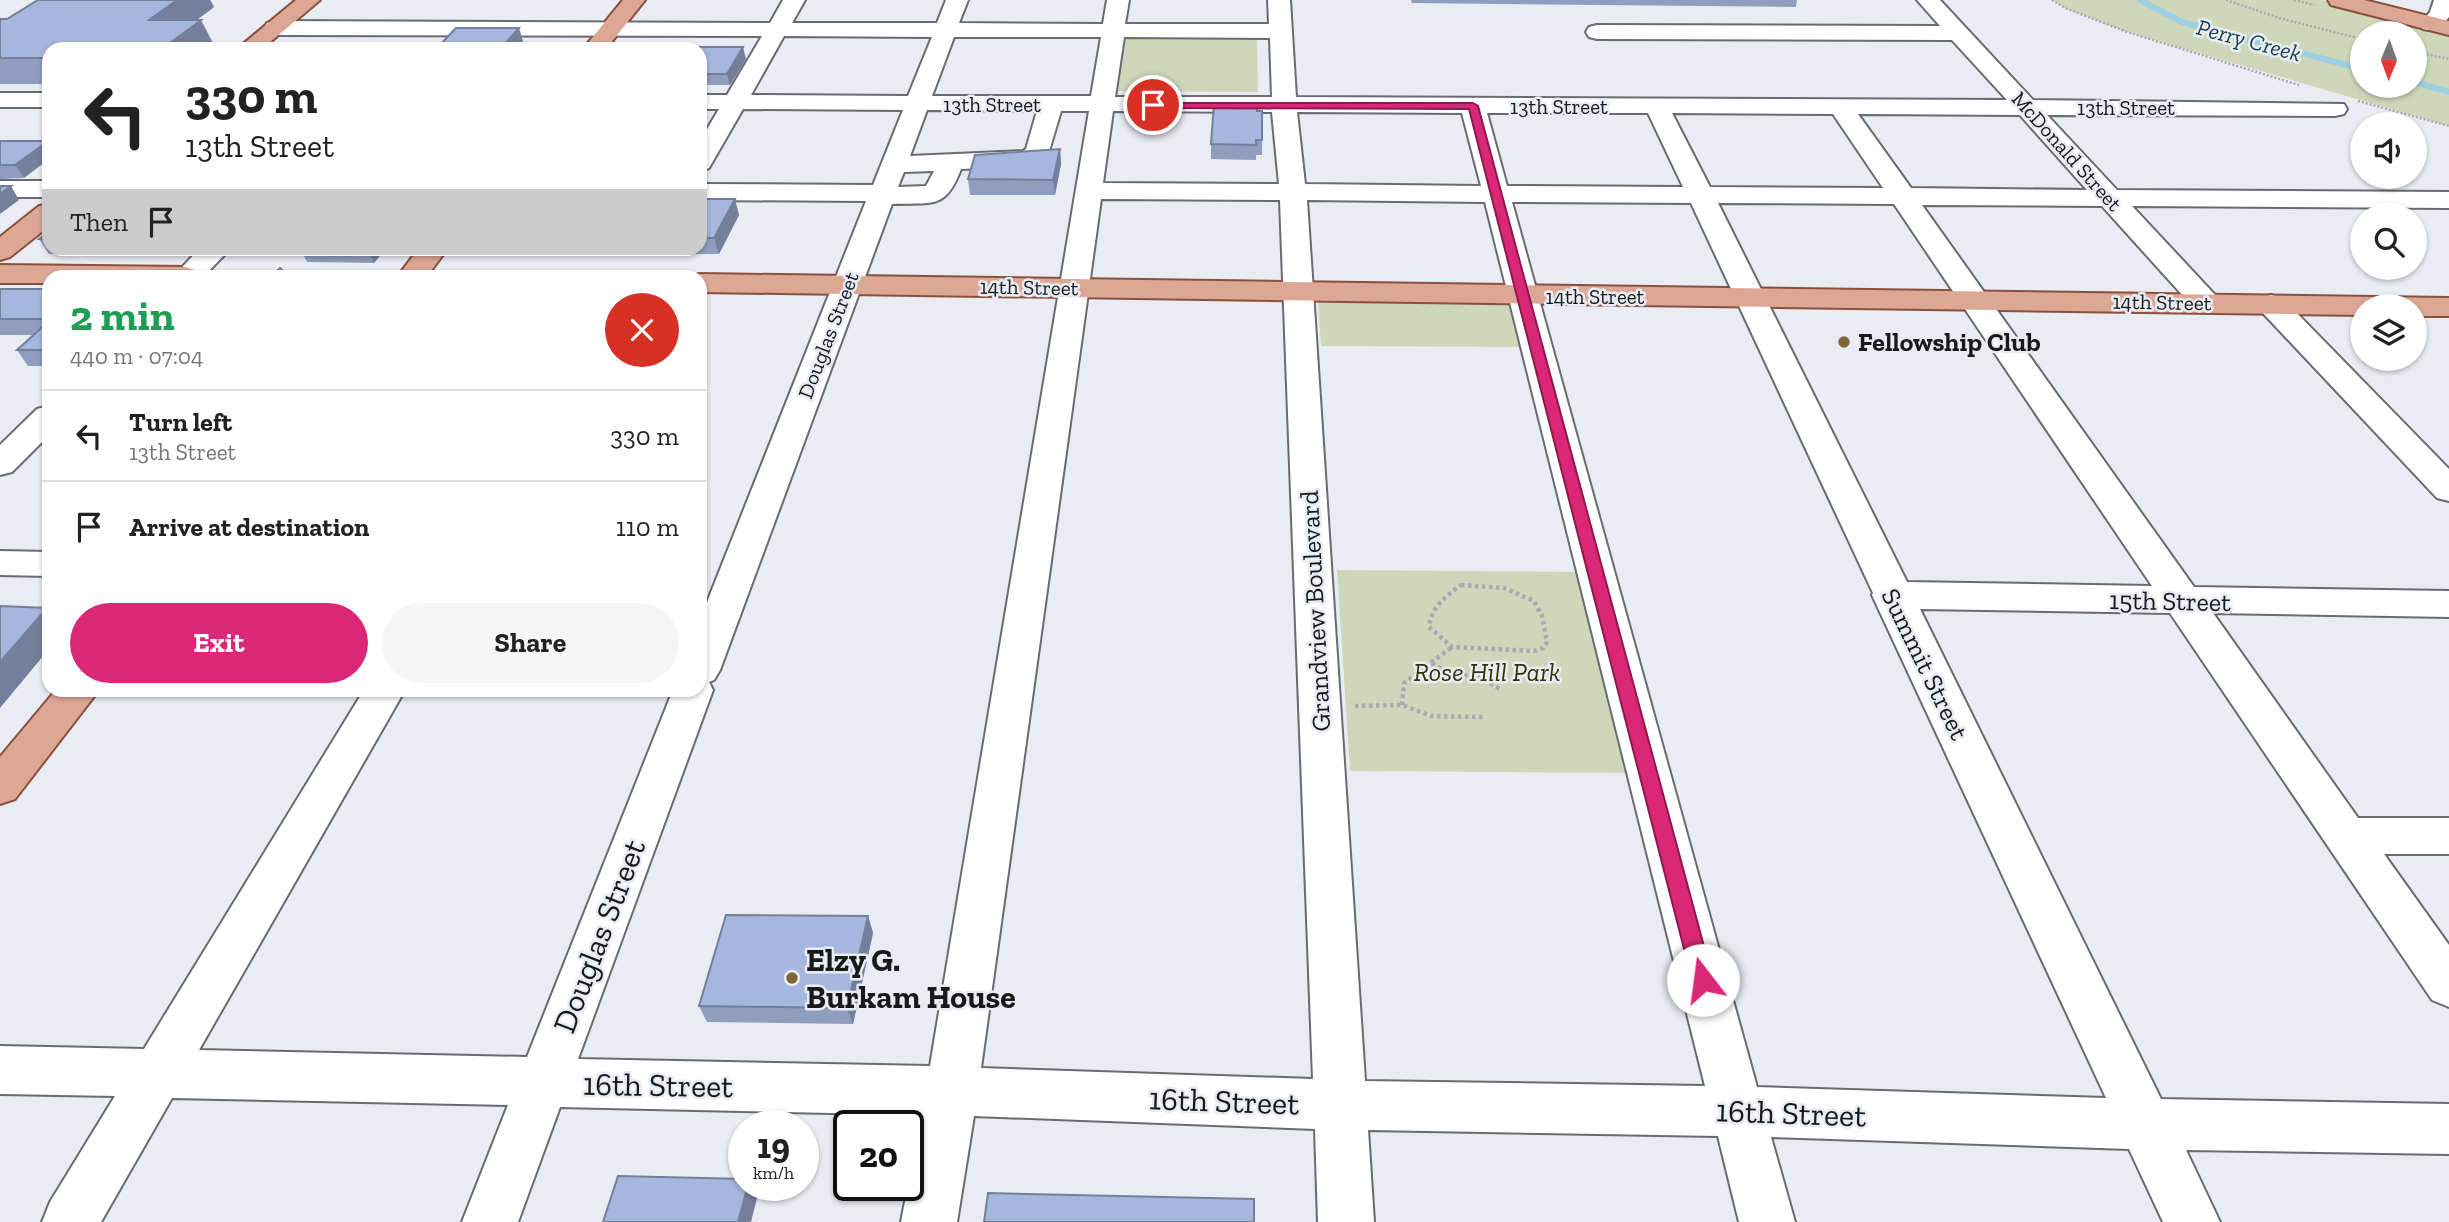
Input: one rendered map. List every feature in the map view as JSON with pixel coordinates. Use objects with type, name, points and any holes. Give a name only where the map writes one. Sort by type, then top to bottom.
[{"type":"main road","points":[[257,42],[309,0]]},
{"type":"main road","points":[[600,42],[634,0]]},
{"type":"main road","points":[[2339,0],[2443,17]]},
{"type":"main road","points":[[2382,0],[2443,17]]},
{"type":"main road","points":[[0,251],[42,218]]},
{"type":"main road","points":[[417,270],[428,256]]},
{"type":"main road","points":[[0,274],[42,274]]},
{"type":"main road","name":"14th Street","points":[[707,283],[1521,296],[2449,306]]},
{"type":"main road","points":[[0,787],[73,697]]},
{"type":"street","points":[[707,150],[794,0]]},
{"type":"street","name":"Douglas Street","points":[[707,652],[957,0]]},
{"type":"street","name":"Grandview Boulevard","points":[[1279,0],[1284,106],[1293,193],[1346,1222]]},
{"type":"street","name":"McDonald Street","points":[[1928,0],[2206,303]]},
{"type":"street","points":[[428,42],[461,9]]},
{"type":"street","points":[[275,27],[945,30],[1116,15],[1281,31]]},
{"type":"street","points":[[929,1222],[952,1091],[1116,15]]},
{"type":"street","points":[[1597,32],[1960,33]]},
{"type":"street","points":[[0,100],[42,100]]},
{"type":"street","name":"13th Street","points":[[707,102],[1657,107],[2342,104]]},
{"type":"street","points":[[895,165],[1029,158],[1038,153],[1051,104]]},
{"type":"street","points":[[1473,106],[1767,1222]]},
{"type":"street","points":[[1840,106],[2449,985]]},
{"type":"street","name":"Summit Street","points":[[1657,107],[1751,298],[2192,1222]]},
{"type":"street","points":[[707,192],[933,194],[940,189],[950,164]]},
{"type":"street","points":[[0,189],[42,189]]},
{"type":"street","points":[[1090,191],[1496,196],[1903,195],[2449,200]]},
{"type":"street","points":[[193,270],[208,256]]},
{"type":"street","points":[[2271,304],[2449,490]]},
{"type":"street","points":[[0,464],[42,422]]},
{"type":"street","points":[[0,563],[42,564]]},
{"type":"street","name":"15th Street","points":[[1891,595],[2449,604]]},
{"type":"street","points":[[70,1222],[381,697]]},
{"type":"street","name":"Douglas Street","points":[[490,1222],[690,697]]},
{"type":"street","points":[[2346,836],[2449,836]]},
{"type":"street","name":"16th Street","points":[[0,1070],[952,1091],[1341,1105],[1737,1111],[2145,1124],[2449,1129]]},
{"type":"path","points":[[2052,0],[2127,32],[2197,51],[2257,74],[2309,88]]},
{"type":"path","points":[[2226,0],[2270,15],[2350,36]]},
{"type":"path","points":[[2427,54],[2449,59]]},
{"type":"path","points":[[2342,104],[2449,126]]},
{"type":"path","points":[[1402,705],[1404,684],[1452,647],[1534,651],[1543,648],[1547,642],[1539,609],[1528,598],[1500,586],[1461,585],[1441,599],[1429,619],[1429,627],[1452,647]]},
{"type":"path","points":[[1432,663],[1448,673],[1479,677],[1500,689]]},
{"type":"path","points":[[1320,706],[1402,705],[1431,716],[1483,717]]},
{"type":"green space","points":[[2052,0],[2321,0],[2402,21],[2350,21],[2350,97],[2127,32],[2065,8]]},
{"type":"green space","points":[[2427,27],[2449,33],[2449,126],[2427,120],[2427,112],[2401,112],[2353,98],[2427,98]]},
{"type":"green space","points":[[1126,35],[1257,35],[1258,92],[1116,91]]},
{"type":"green space","points":[[1318,300],[1514,302],[1526,347],[1321,346]]},
{"type":"green space","name":"Rose Hill Park","points":[[1337,570],[1586,572],[1637,773],[1350,771]]},
{"type":"building","points":[[38,0],[177,0],[149,20],[201,20],[171,42],[42,42],[42,58],[0,58],[0,19],[7,19]]},
{"type":"building","points":[[456,28],[519,28],[506,42],[443,42]]},
{"type":"building","points":[[707,47],[743,47],[727,74],[707,74]]},
{"type":"building","points":[[1214,104],[1257,105],[1257,111],[1262,111],[1262,140],[1256,140],[1256,145],[1211,144]]},
{"type":"building","points":[[0,141],[42,141],[42,145],[15,165],[0,165]]},
{"type":"building","points":[[1060,149],[1053,180],[968,179],[975,155]]},
{"type":"building","points":[[0,186],[11,186],[0,194]]},
{"type":"building","points":[[707,199],[735,199],[714,238],[707,238]]},
{"type":"building","points":[[0,289],[42,289],[42,319],[0,319]]},
{"type":"building","points":[[42,327],[42,350],[17,350]]},
{"type":"building","points":[[0,606],[42,608],[42,614],[0,662]]},
{"type":"building","name":"Elzy G. Burkam House","points":[[726,915],[868,916],[847,1008],[699,1006]]},
{"type":"building","points":[[618,1176],[728,1179],[728,1201],[744,1201],[738,1222],[603,1222]]},
{"type":"building","points":[[988,1193],[1254,1199],[1254,1222],[984,1222]]},
{"type":"waterway","name":"Perry Creek","points":[[2140,0],[2182,22],[2350,66]]},
{"type":"waterway","name":"Perry Creek","points":[[2427,86],[2449,92]]},
{"type":"place","name":"Fellowship Club","points":[[1844,342]]},
{"type":"place","name":"Elzy G. Burkam House","points":[[792,978]]},
{"type":"route","points":[[1153,105],[1473,106],[1703,980]]}]
